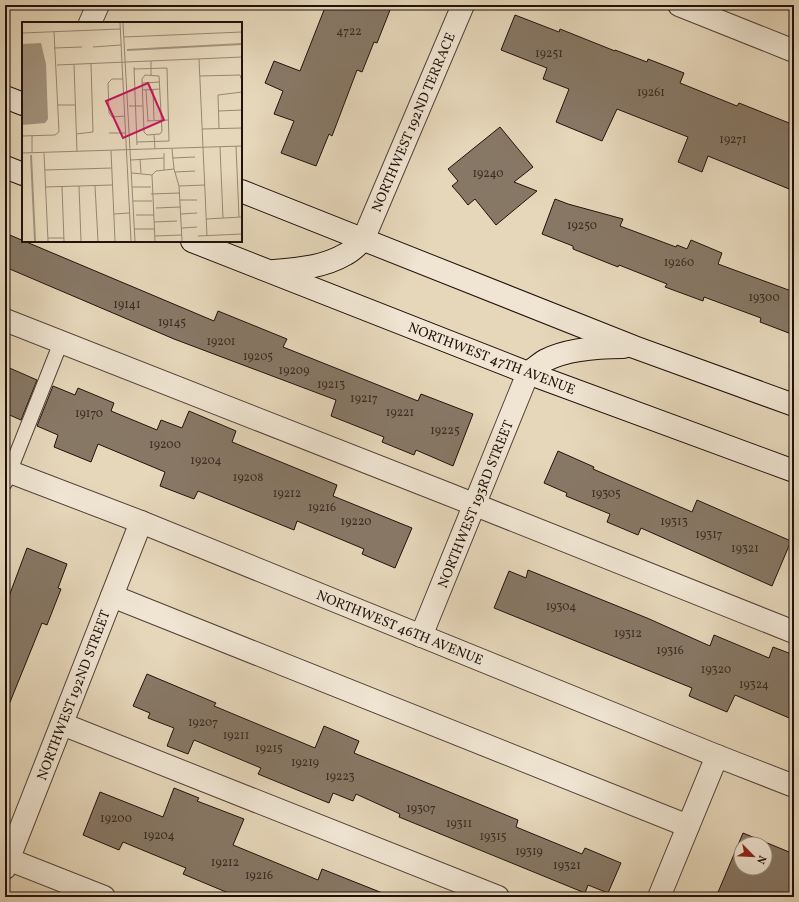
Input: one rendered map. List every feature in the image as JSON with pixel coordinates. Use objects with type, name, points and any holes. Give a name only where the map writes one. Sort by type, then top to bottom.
[{"type":"street","points":[[90,22],[98,5]]},
{"type":"street","name":"NORTHWEST 192ND TERRACE","points":[[363,240],[464,5]]},
{"type":"street","points":[[679,5],[794,51]]},
{"type":"street","points":[[5,97],[22,104]]},
{"type":"street","points":[[5,167],[22,174]]},
{"type":"street","points":[[242,191],[634,347],[794,405]]},
{"type":"street","points":[[269,271],[304,269],[329,262],[348,254],[363,240]]},
{"type":"street","name":"NORTHWEST 47TH AVENUE","points":[[195,242],[528,373],[794,471]]},
{"type":"street","points":[[5,320],[794,632]]},
{"type":"street","points":[[528,373],[546,360],[570,352],[595,347],[634,347]]},
{"type":"street","name":"NORTHWEST 193RD STREET","points":[[421,636],[528,373]]},
{"type":"street","name":"NORTHWEST 46TH AVENUE","points":[[6,475],[141,522],[794,786]]},
{"type":"street","name":"NORTHWEST 192ND STREET","points":[[6,862],[141,522]]},
{"type":"street","points":[[112,596],[688,826]]},
{"type":"street","points":[[62,724],[498,897]]},
{"type":"street","points":[[659,897],[717,756]]},
{"type":"street","points":[[6,862],[104,897]]},
{"type":"lane","points":[[6,475],[61,342]]},
{"type":"building","points":[[326,5],[392,5],[377,43],[374,42],[362,72],[357,70],[332,136],[329,134],[316,166],[281,153],[294,121],[274,114],[283,91],[265,83],[274,61],[300,71]]},
{"type":"building","points":[[515,15],[559,32],[560,29],[615,51],[647,62],[648,59],[684,73],[680,83],[737,106],[739,103],[794,125],[794,191],[708,156],[702,172],[678,162],[688,137],[617,109],[602,141],[556,122],[569,89],[543,79],[547,68],[501,50]]},
{"type":"building","points":[[500,127],[533,167],[514,182],[537,191],[496,225],[475,199],[468,205],[452,186],[458,181],[448,169]]},
{"type":"building","points":[[555,199],[623,219],[620,226],[676,247],[677,245],[687,249],[691,240],[722,253],[718,264],[794,292],[794,335],[760,322],[761,318],[704,297],[703,301],[665,287],[667,284],[573,249],[573,246],[542,234]]},
{"type":"building","points":[[5,233],[22,240],[22,242],[26,242],[214,321],[218,311],[287,339],[283,347],[418,401],[421,394],[473,414],[453,466],[416,450],[414,455],[382,442],[384,437],[331,416],[336,400],[174,339],[5,267]]},
{"type":"building","points":[[5,366],[37,380],[21,420],[5,413]]},
{"type":"building","points":[[53,386],[75,395],[78,388],[114,403],[111,411],[157,430],[161,420],[182,428],[189,411],[236,431],[232,442],[337,485],[333,496],[412,528],[395,568],[362,554],[364,549],[297,521],[294,530],[198,491],[194,499],[160,486],[165,472],[98,444],[91,462],[54,447],[58,435],[37,426]]},
{"type":"building","points":[[558,451],[594,467],[593,469],[692,512],[697,500],[791,541],[772,586],[641,528],[638,535],[607,522],[610,514],[566,496],[567,493],[544,483]]},
{"type":"building","points":[[27,548],[67,564],[58,588],[61,589],[47,625],[42,623],[6,712],[5,607]]},
{"type":"building","points":[[528,570],[647,618],[710,646],[714,635],[769,658],[773,647],[794,655],[794,720],[735,695],[727,712],[689,696],[692,688],[494,608],[509,571],[526,578]]},
{"type":"building","points":[[147,674],[216,703],[214,706],[315,748],[324,726],[359,741],[354,753],[518,820],[516,827],[582,854],[585,848],[621,863],[608,893],[588,885],[585,893],[399,817],[400,814],[356,794],[353,801],[333,793],[329,803],[258,774],[261,768],[194,740],[188,754],[167,746],[174,728],[148,718],[150,713],[133,706]]},
{"type":"building","points":[[174,788],[199,798],[197,801],[244,819],[233,845],[318,880],[322,869],[390,897],[238,897],[183,874],[186,868],[123,842],[119,850],[83,835],[100,792],[163,817]]},
{"type":"building","points":[[743,833],[750,836],[742,836]]},
{"type":"building","points":[[773,845],[794,854],[794,897],[716,897],[733,857],[733,876],[773,876]]}]
